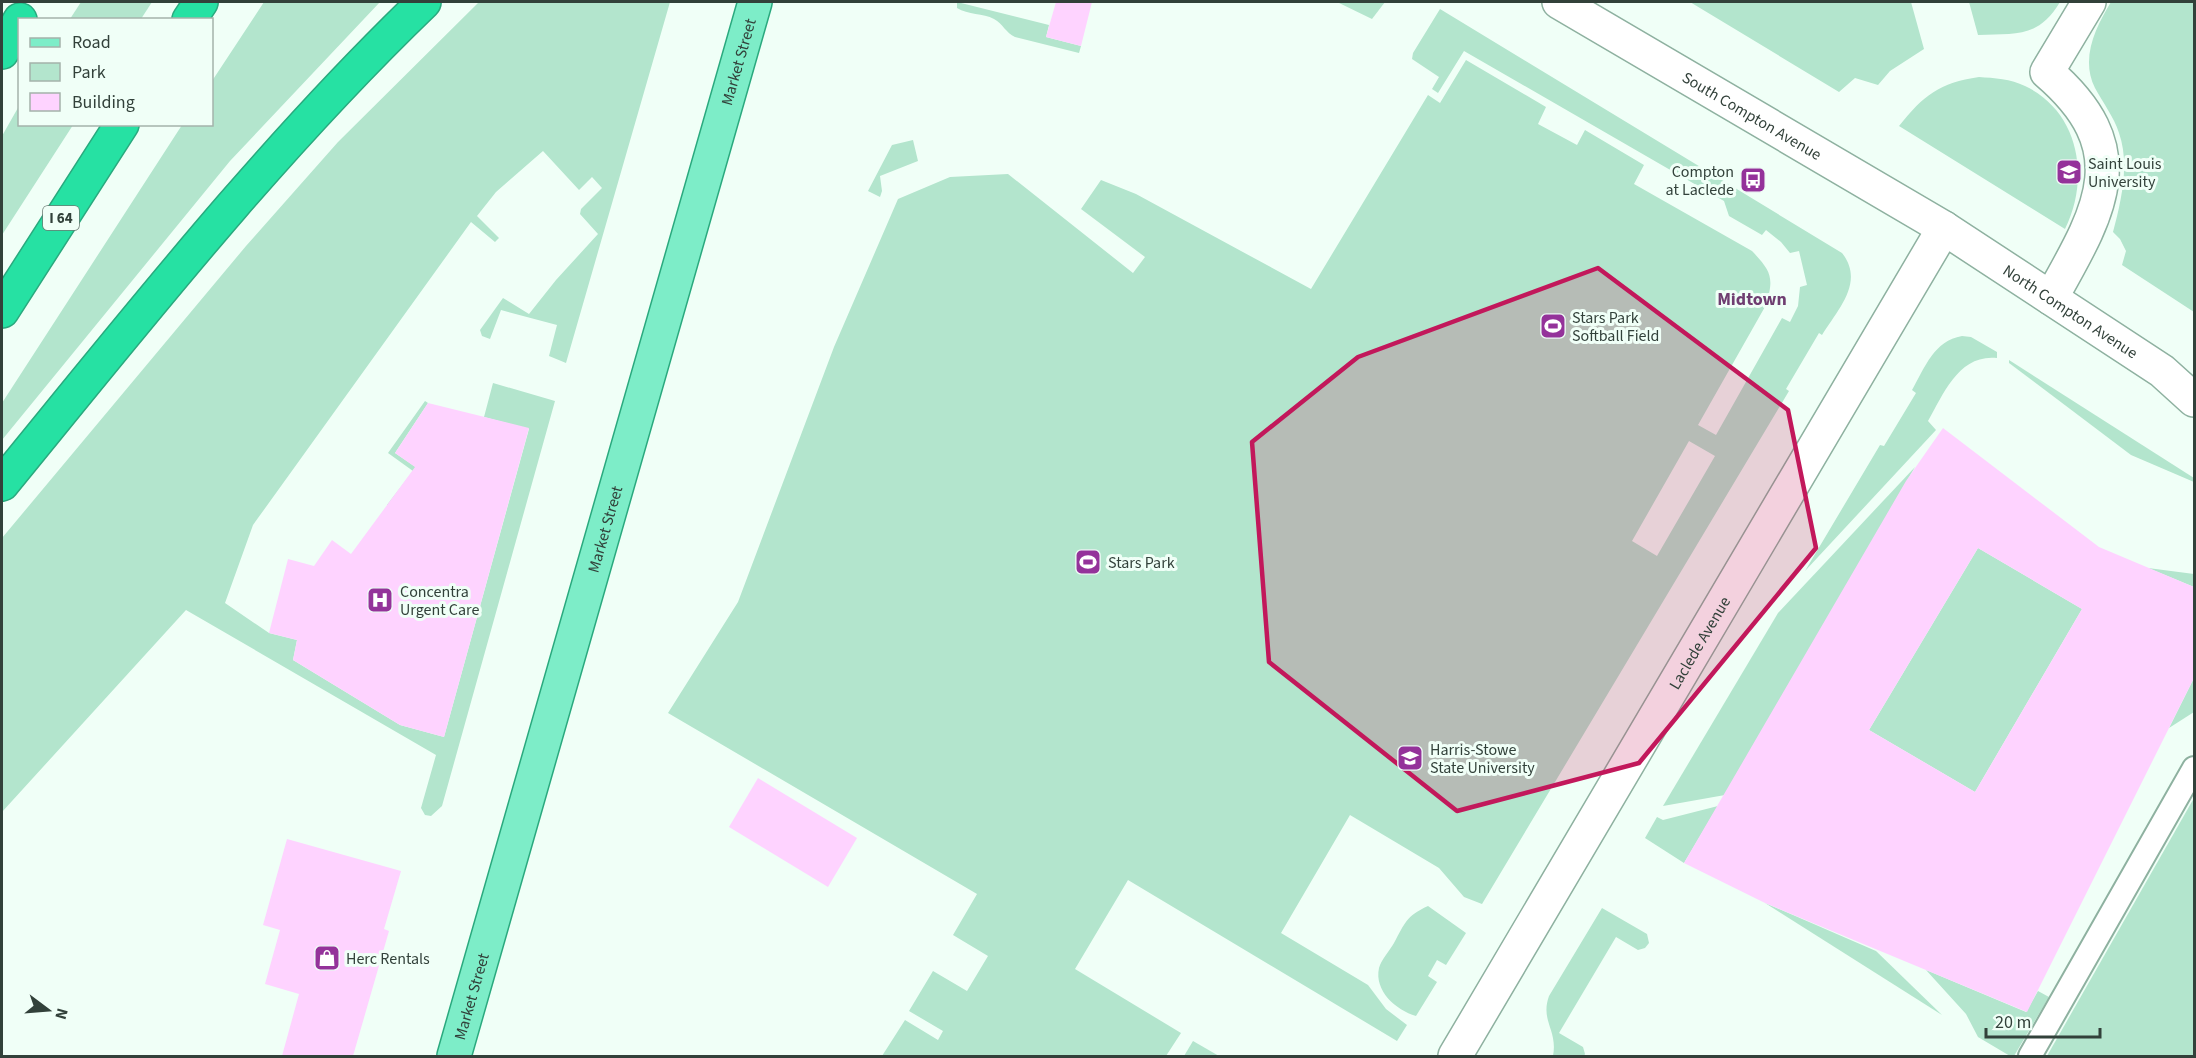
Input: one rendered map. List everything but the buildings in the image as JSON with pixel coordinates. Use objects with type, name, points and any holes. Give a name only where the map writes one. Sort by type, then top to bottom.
[{"type":"highway","points":[[21,18],[30,2]]},
{"type":"highway","points":[[190,18],[201,2]]},
{"type":"highway","points":[[2,484],[204,238],[286,144],[424,2]]},
{"type":"highway","points":[[2,52],[18,24]]},
{"type":"highway","name":"I 64","points":[[2,311],[121,126]]},
{"type":"main road","name":"Market Street","points":[[454,1056],[755,2]]},
{"type":"street","name":"South Compton Avenue","points":[[1559,2],[1944,228]]},
{"type":"street","points":[[2051,298],[2085,236],[2101,192],[2102,168],[2098,141],[2087,114],[2072,93],[2047,72],[2089,2]]},
{"type":"street","name":"North Compton Avenue","points":[[1944,228],[2162,371],[2194,399]]},
{"type":"street","name":"Laclede Avenue","points":[[1455,1056],[1944,228]]},
{"type":"lane","points":[[2030,1056],[2194,768]]},
{"type":"highlighted area","points":[[1598,268],[1788,410],[1816,548],[1639,763],[1457,811],[1269,662],[1252,442],[1358,357]]},
{"type":"green space","points":[[81,2],[152,2],[142,18],[71,18]]},
{"type":"green space","points":[[264,2],[380,2],[230,161],[2,440],[2,403],[181,126],[213,126],[213,79]]},
{"type":"green space","points":[[479,2],[670,2],[566,363],[549,356],[557,325],[501,310],[490,339],[482,336],[480,330],[503,298],[529,314],[598,234],[580,214],[581,209],[602,188],[592,177],[579,190],[543,151],[496,192],[477,216],[499,238],[495,242],[471,222],[253,525],[225,603],[269,633],[297,640],[293,660],[400,725],[444,737],[529,429],[484,417],[493,383],[555,401],[442,806],[431,816],[425,815],[421,808],[436,755],[186,610],[2,812],[2,538],[246,246],[338,142]]},
{"type":"green space","points":[[957,2],[1049,25],[1046,37],[1081,46],[1079,53],[1015,37],[994,19],[957,8]]},
{"type":"green space","points":[[1337,2],[1385,2],[1372,19]]},
{"type":"green space","points":[[1690,2],[1911,2],[1924,49],[1890,71],[1878,85],[1855,78],[1839,92]]},
{"type":"green space","points":[[1969,2],[2060,2],[2043,22],[2025,32],[1978,35]]},
{"type":"green space","points":[[2111,2],[2194,2],[2194,312],[2122,265],[2126,251],[2120,239],[2113,232],[2123,183],[2124,157],[2119,133],[2095,88],[2089,65],[2095,32]]},
{"type":"green space","points":[[1440,9],[1842,253],[1851,274],[1847,295],[1822,335],[1819,333],[1786,389],[1789,391],[1482,904],[1464,897],[1439,868],[1350,815],[1281,933],[1368,985],[1386,1009],[1407,1025],[1397,1041],[1128,880],[1075,969],[1181,1033],[1166,1056],[882,1056],[905,1020],[938,1040],[943,1031],[909,1011],[933,971],[967,991],[988,956],[953,935],[977,894],[668,713],[738,602],[834,347],[898,199],[950,177],[1008,174],[1133,273],[1145,257],[1081,209],[1101,180],[1136,194],[1311,289],[1428,95],[1440,103],[1466,60],[1546,107],[1538,124],[1577,145],[1585,130],[1644,165],[1634,184],[1752,251],[1764,264],[1770,276],[1766,305],[1698,425],[1716,435],[1782,318],[1790,322],[1798,306],[1800,287],[1807,285],[1799,251],[1790,253],[1766,230],[1762,235],[1729,216],[1724,201],[1464,51],[1438,93],[1432,89],[1439,77],[1412,59],[1413,53]],"holes":[[[1689,441],[1715,456],[1657,556],[1632,541]]]},
{"type":"green space","points":[[1979,77],[2008,80],[2025,86],[2044,98],[2058,112],[2068,129],[2075,148],[2078,169],[2073,210],[2065,229],[1899,126],[1916,106],[1933,92],[1953,83]]},
{"type":"green space","points":[[18,108],[18,126],[72,126],[2,235],[2,136]]},
{"type":"green space","points":[[913,140],[918,161],[880,176],[882,191],[880,197],[868,191],[892,145]]},
{"type":"green space","points":[[1962,336],[1971,337],[1997,352],[1997,358],[1984,358],[1972,362],[1954,378],[1928,421],[1936,430],[1805,571],[1880,445],[1884,446],[1916,393],[1912,390],[1931,356],[1944,343]]},
{"type":"green space","points":[[2009,360],[2194,478],[2194,482],[2131,455],[2009,363]]},
{"type":"green space","points":[[425,401],[428,403],[395,453],[426,474],[414,513],[387,505],[413,471],[388,453]]},
{"type":"green space","points":[[1915,467],[1725,795],[1663,806],[1778,613]]},
{"type":"green space","points":[[1978,548],[2082,609],[1975,792],[1869,730]]},
{"type":"green space","points":[[2148,568],[2194,574],[2194,587]]},
{"type":"green space","points":[[2194,678],[2194,712],[2169,728]]},
{"type":"green space","points":[[2194,798],[2194,1056],[2047,1056]]},
{"type":"green space","points":[[1718,806],[1684,863],[1645,838],[1657,817],[1663,820]]},
{"type":"green space","points":[[1765,903],[1876,951],[1942,1015]]},
{"type":"green space","points":[[1428,906],[1466,933],[1446,965],[1437,960],[1428,976],[1437,982],[1416,1016],[1401,1009],[1388,998],[1383,992],[1378,976],[1382,962],[1407,921],[1415,913]]},
{"type":"green space","points":[[1602,908],[1647,934],[1649,943],[1645,948],[1638,950],[1616,937],[1559,1033],[1583,1047],[1584,1056],[1553,1056],[1553,1039],[1547,1012],[1549,996]]},
{"type":"green space","points":[[1926,970],[2026,1012],[2038,991],[2049,997],[2014,1056],[2010,1056],[1978,1037],[1966,1014]]},
{"type":"green space","points":[[1193,1041],[1219,1056],[1184,1056]]},
{"type":"place","name":"Saint Louis University","points":[[2069,172]]},
{"type":"place","name":"Compton at Laclede","points":[[1753,180]]},
{"type":"place","name":"Stars Park Softball Field","points":[[1553,326]]},
{"type":"place","name":"Stars Park","points":[[1088,562]]},
{"type":"place","name":"Concentra Urgent Care","points":[[380,600]]},
{"type":"place","name":"Harris-Stowe State University","points":[[1410,758]]},
{"type":"place","name":"Herc Rentals","points":[[327,958]]},
{"type":"district","name":"Midtown","points":[[1752,299]]}]
